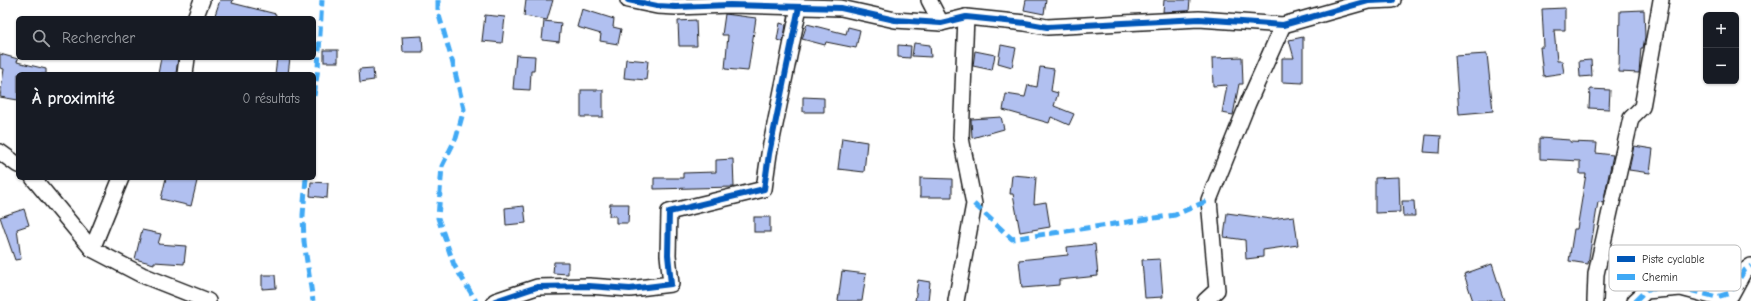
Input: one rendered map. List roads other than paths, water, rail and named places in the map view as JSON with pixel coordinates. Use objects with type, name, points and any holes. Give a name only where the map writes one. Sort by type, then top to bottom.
[{"type":"street","points":[[196,16],[202,0]]},
{"type":"street","points":[[628,0],[657,6],[676,7],[730,5],[841,8],[895,20],[941,23],[966,17],[1025,23],[1047,27],[1199,19],[1283,25],[1368,1],[1393,0]]},
{"type":"street","points":[[929,0],[941,23]]},
{"type":"street","points":[[1595,301],[1596,274],[1604,236],[1623,158],[1630,118],[1642,107],[1661,0]]},
{"type":"street","points":[[495,301],[537,288],[589,286],[630,289],[671,284],[668,255],[669,212],[764,188],[769,154],[799,7]]},
{"type":"street","points":[[956,301],[974,204],[962,138],[966,17]]},
{"type":"street","points":[[1205,301],[1218,290],[1209,200],[1248,102],[1283,25]]},
{"type":"street","points":[[185,72],[187,60]]},
{"type":"street","points":[[0,152],[16,164]]},
{"type":"street","points":[[35,180],[92,249],[142,275],[208,301]]},
{"type":"street","points":[[92,249],[120,180]]},
{"type":"street","points":[[1741,277],[1744,271],[1751,266]]},
{"type":"street","points":[[1635,301],[1646,291]]},
{"type":"street","points":[[1692,291],[1719,298],[1731,295],[1733,291]]}]
